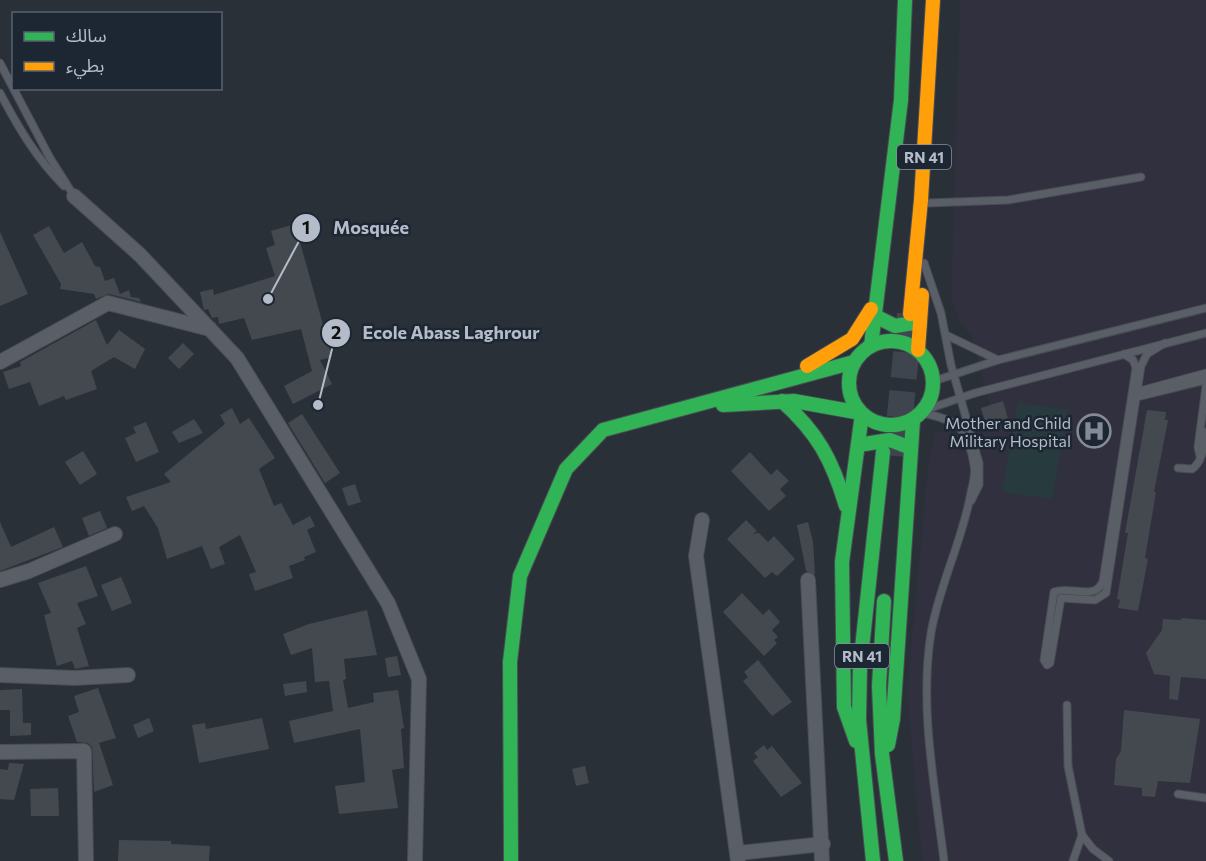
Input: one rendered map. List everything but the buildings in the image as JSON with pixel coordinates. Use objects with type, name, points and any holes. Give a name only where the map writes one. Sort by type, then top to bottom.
[{"type":"main road","points":[[871,346],[901,100],[905,0]]},
{"type":"main road","name":"RN 41","points":[[908,176],[918,0]]},
{"type":"main road","name":"RN 41","points":[[909,316],[921,200],[933,0]]},
{"type":"main road","points":[[874,308],[892,326],[904,326],[924,262],[943,0]]},
{"type":"main road","points":[[684,407],[782,401],[861,413],[881,425],[903,424],[920,414],[930,401],[934,381],[932,369],[918,350],[909,316],[903,233]]},
{"type":"main road","points":[[782,380],[844,346],[874,308]]},
{"type":"main road","points":[[511,861],[510,662],[520,576],[567,469],[603,430],[854,362],[871,346],[886,341],[903,342],[918,350]]},
{"type":"main road","points":[[854,362],[849,388],[853,401],[861,413],[842,562],[844,707],[863,759]]},
{"type":"main road","points":[[782,401],[813,431],[832,459],[849,513]]},
{"type":"main road","points":[[883,765],[893,718],[911,448],[920,414]]},
{"type":"main road","points":[[858,445],[890,440],[911,448]]},
{"type":"main road","name":"RN 41","points":[[873,861],[859,720],[860,668],[890,454],[891,511]]},
{"type":"main road","name":"RN 41","points":[[884,589],[879,686],[883,765],[896,861]]},
{"type":"street","points":[[74,196],[140,255],[237,358],[388,603],[419,679],[415,861]]},
{"type":"street","points":[[0,362],[108,303],[210,329]]},
{"type":"street","points":[[702,520],[696,556],[723,769],[738,857],[823,844]]},
{"type":"street","points":[[0,580],[29,571],[115,534]]},
{"type":"street","points":[[808,580],[823,844],[822,861]]},
{"type":"street","points":[[0,675],[75,678],[128,675]]},
{"type":"street","points":[[0,752],[84,751],[86,861]]},
{"type":"lane","points":[[0,63],[12,86]]},
{"type":"lane","points":[[14,90],[50,158],[74,196]]},
{"type":"lane","points":[[0,93],[20,131],[44,166],[74,196]]},
{"type":"lane","points":[[928,203],[1008,200],[1141,177]]},
{"type":"lane","points":[[924,262],[981,468],[979,485],[970,501]]},
{"type":"lane","points":[[934,381],[998,360],[1206,308]]},
{"type":"lane","points":[[920,414],[960,398],[1206,333]]},
{"type":"lane","points":[[946,335],[998,360]]},
{"type":"lane","points":[[1124,354],[1133,360],[1136,368],[1134,395],[1108,588],[1103,596],[1095,600],[1061,598],[1050,662],[1047,665],[1044,660],[1054,592],[1091,592],[1098,590],[1103,581],[1134,395],[1146,356],[1165,343]]},
{"type":"lane","points":[[1134,395],[1206,373]]},
{"type":"lane","points":[[1134,395],[1206,380]]},
{"type":"lane","points":[[1200,456],[1198,447],[1206,386]]},
{"type":"lane","points":[[920,414],[950,419],[962,428],[974,466],[970,501],[936,609],[927,665],[929,732],[944,861]]},
{"type":"lane","points":[[1178,468],[1196,467],[1206,432]]},
{"type":"lane","points":[[1067,705],[1068,766],[1082,835],[1093,849],[1109,861]]},
{"type":"lane","points":[[1178,794],[1206,798]]},
{"type":"lane","points":[[1073,861],[1082,835]]},
{"type":"shaded area","name":"Mother and Child Military Hospital","points":[[960,0],[1206,0],[1206,861],[922,861],[907,691],[928,467],[934,435],[937,431],[951,432],[960,452],[985,444],[981,430],[987,427],[981,408],[990,405],[971,336],[960,322],[951,298]]},
{"type":"green space","points":[[1018,402],[1068,410],[1052,499],[1002,492]]},
{"type":"tunnel","points":[[896,456],[910,314]]},
{"type":"traffic: fast","points":[[871,346],[901,100],[905,0]]},
{"type":"traffic: fast","points":[[873,315],[895,326],[920,322]]},
{"type":"traffic: fast","points":[[883,341],[899,341],[915,348],[926,359],[933,375],[933,383],[930,399],[921,413],[899,425],[883,425],[867,418],[856,407],[849,391],[849,375],[856,359],[867,348],[883,341]]},
{"type":"traffic: fast","points":[[511,861],[510,662],[520,576],[566,469],[603,430],[854,362]]},
{"type":"traffic: fast","points":[[782,401],[805,424],[822,448],[846,506]]},
{"type":"traffic: fast","points":[[723,405],[794,401],[861,413]]},
{"type":"traffic: fast","points":[[856,741],[844,707],[842,562],[862,414]]},
{"type":"traffic: fast","points":[[888,745],[893,719],[913,420]]},
{"type":"traffic: fast","points":[[858,445],[890,440],[911,448]]},
{"type":"traffic: fast","points":[[873,861],[859,720],[860,667],[883,452]]},
{"type":"traffic: fast","points":[[884,601],[879,686],[882,754],[896,861]]},
{"type":"traffic: slow","points":[[910,314],[921,200],[933,0]]},
{"type":"traffic: slow","points":[[918,350],[922,295]]},
{"type":"traffic: slow","points":[[807,366],[852,339],[871,309]]},
{"type":"place","name":"Mosquée","points":[[268,299]]},
{"type":"place","name":"Ecole Abass Laghrour","points":[[318,405]]},
{"type":"place","name":"Mother and Child Military Hospital","points":[[1094,431]]}]
